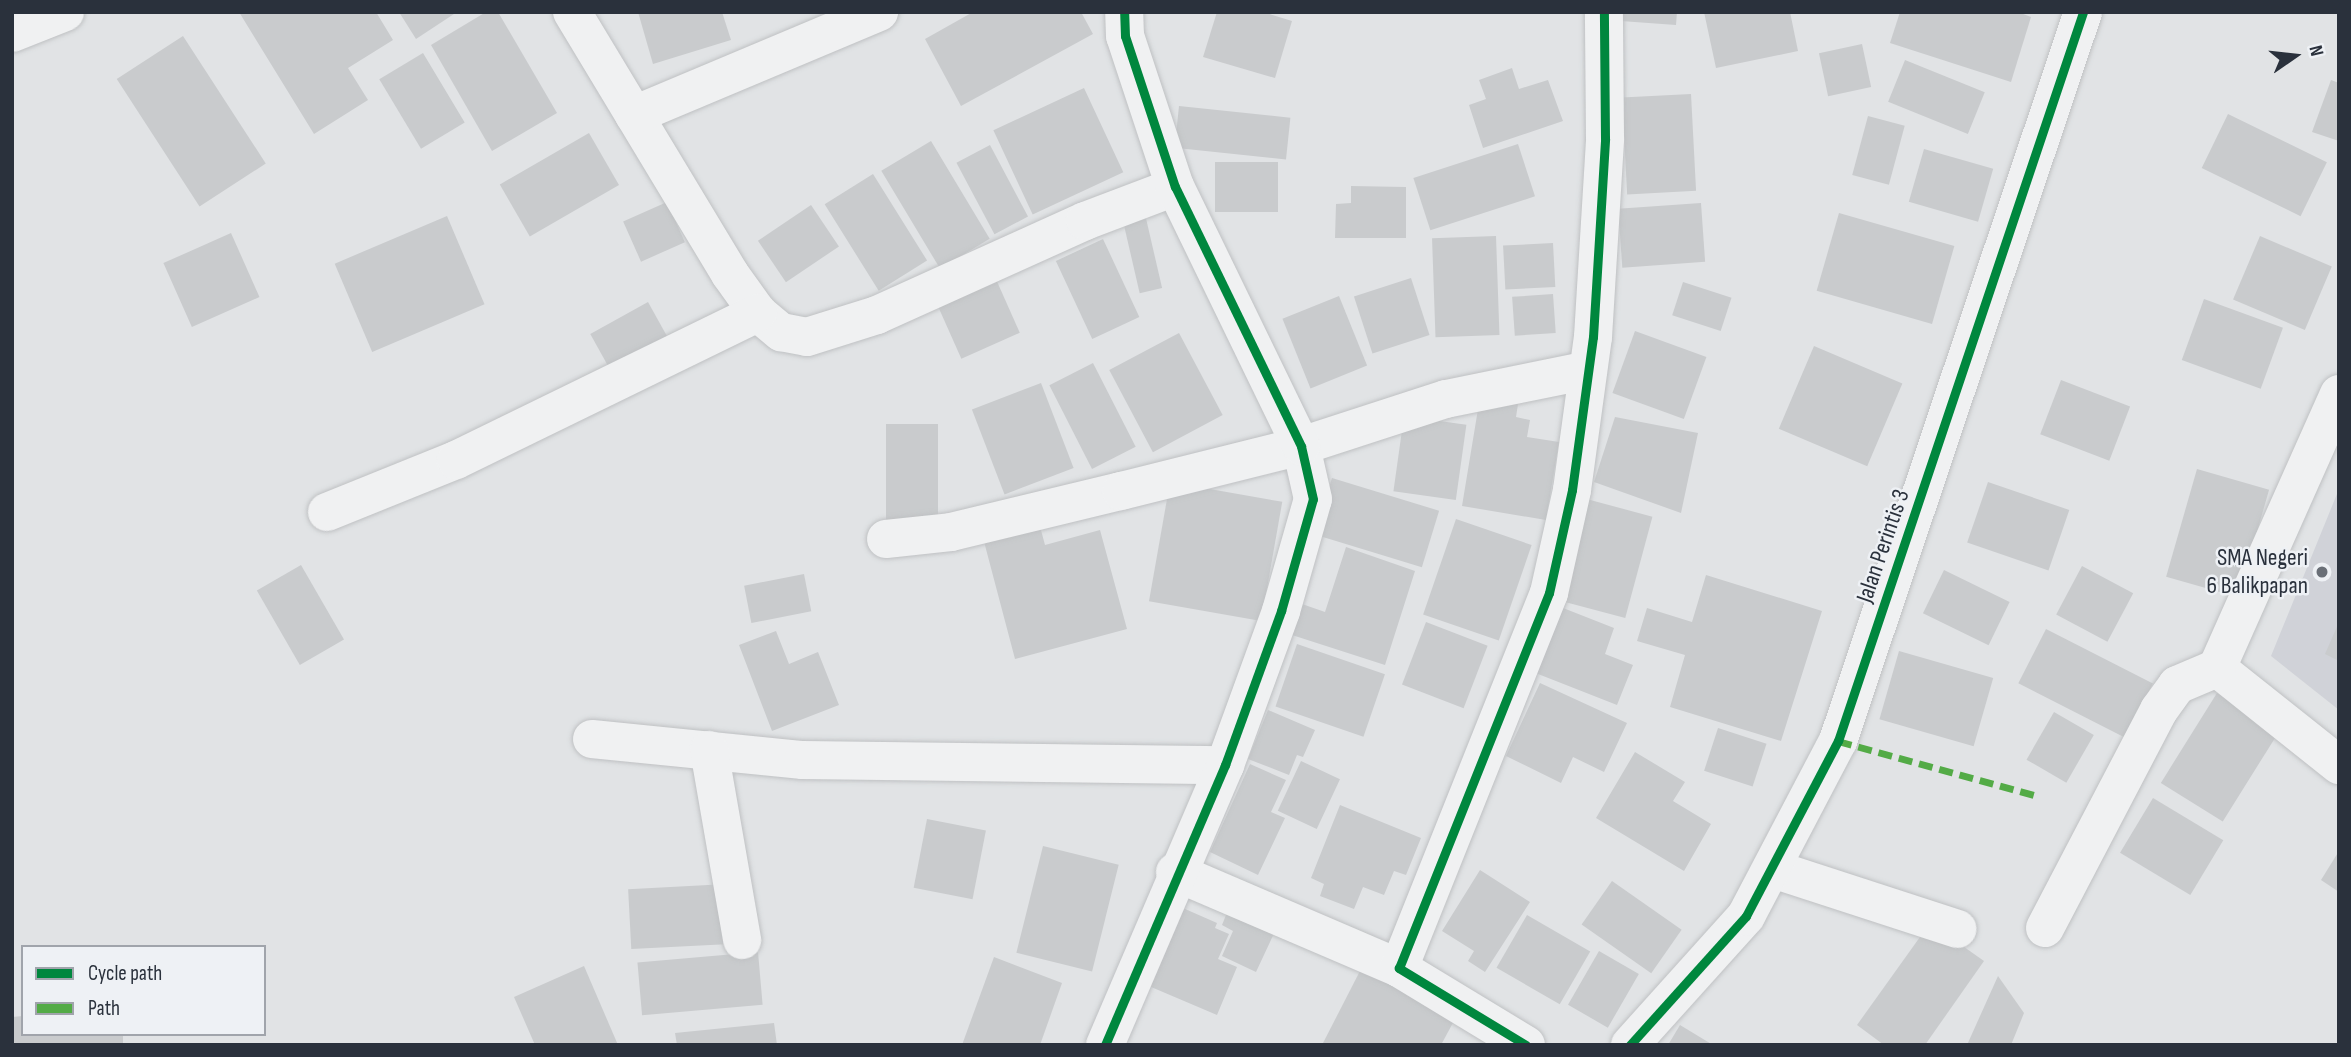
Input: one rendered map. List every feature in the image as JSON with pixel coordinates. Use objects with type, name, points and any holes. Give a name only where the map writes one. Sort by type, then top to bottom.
[{"type":"street","points":[[12,33],[65,12]]},
{"type":"street","points":[[572,12],[758,313],[781,332],[807,337],[843,327],[1175,187]]},
{"type":"street","points":[[634,115],[879,12]]},
{"type":"street","points":[[1104,1045],[1175,872],[1225,765],[1281,611],[1313,499],[1301,446],[1175,187],[1125,36],[1124,12]]},
{"type":"street","points":[[1399,968],[1549,593],[1572,490],[1588,370],[1605,138],[1604,12]]},
{"type":"street","name":"Jalan Perintis 3","points":[[1630,1045],[1745,916],[1773,869],[1838,741],[2083,12]]},
{"type":"street","points":[[327,512],[456,460],[758,313]]},
{"type":"street","points":[[886,539],[951,532],[1301,446],[1446,399],[1588,370]]},
{"type":"street","points":[[2045,928],[2159,710],[2177,685],[2217,668],[2339,394]]},
{"type":"street","points":[[2217,668],[2339,765]]},
{"type":"street","points":[[592,739],[803,760],[1225,765]]},
{"type":"street","points":[[709,750],[742,940]]},
{"type":"street","points":[[1773,869],[1958,929]]},
{"type":"street","points":[[1175,872],[1399,968],[1526,1045]]},
{"type":"shaded area","name":"SMA Negeri 6 Balikpapan","points":[[2339,489],[2339,710],[2271,656]]},
{"type":"building","points":[[239,12],[376,12],[393,40],[348,68],[368,100],[314,134]]},
{"type":"building","points":[[399,12],[457,12],[416,39]]},
{"type":"building","points":[[486,12],[498,12],[557,113],[492,151],[431,45]]},
{"type":"building","points":[[638,12],[722,12],[731,40],[653,64]]},
{"type":"building","points":[[973,12],[1081,12],[1093,34],[961,106],[925,39]]},
{"type":"building","points":[[1217,12],[1263,12],[1292,21],[1275,78],[1203,57]]},
{"type":"building","points":[[1608,12],[1677,12],[1676,25],[1607,20]]},
{"type":"building","points":[[1704,12],[1790,12],[1798,51],[1716,68]]},
{"type":"building","points":[[1900,12],[2018,12],[2031,17],[2011,82],[1890,43]]},
{"type":"building","points":[[183,36],[266,163],[200,207],[117,79]]},
{"type":"building","points":[[1862,44],[1871,87],[1828,96],[1819,53]]},
{"type":"building","points":[[423,53],[465,122],[421,149],[379,79]]},
{"type":"building","points":[[1905,60],[1985,92],[1968,134],[1888,102]]},
{"type":"building","points":[[1512,68],[1519,89],[1548,80],[1563,121],[1483,148],[1469,105],[1486,99],[1479,80]]},
{"type":"building","points":[[2331,80],[2339,83],[2339,141],[2312,132]]},
{"type":"building","points":[[1084,88],[1123,172],[1033,215],[993,130]]},
{"type":"building","points":[[1691,94],[1696,191],[1627,194],[1622,98]]},
{"type":"building","points":[[1179,106],[1290,118],[1286,159],[1175,148]]},
{"type":"building","points":[[2228,114],[2327,162],[2301,216],[2202,168]]},
{"type":"building","points":[[1868,116],[1905,126],[1889,185],[1852,175]]},
{"type":"building","points":[[589,133],[619,185],[530,236],[500,184]]},
{"type":"building","points":[[931,141],[990,239],[940,269],[881,171]]},
{"type":"building","points":[[1518,144],[1535,196],[1430,230],[1413,178]]},
{"type":"building","points":[[990,145],[1028,217],[994,234],[956,163]]},
{"type":"building","points":[[1924,149],[1993,169],[1978,222],[1909,202]]},
{"type":"building","points":[[1215,162],[1278,162],[1278,212],[1215,212]]},
{"type":"building","points":[[873,174],[927,261],[879,291],[825,204]]},
{"type":"building","points":[[1351,186],[1406,187],[1406,238],[1335,238],[1336,204],[1351,203]]},
{"type":"building","points":[[667,202],[685,242],[641,262],[623,222]]},
{"type":"building","points":[[1701,203],[1705,262],[1622,268],[1618,209]]},
{"type":"building","points":[[811,205],[839,246],[786,282],[758,241]]},
{"type":"building","points":[[1839,213],[1954,246],[1932,324],[1817,291]]},
{"type":"building","points":[[1145,214],[1162,288],[1140,293],[1123,219]]},
{"type":"building","points":[[447,216],[485,304],[372,352],[335,264]]},
{"type":"building","points":[[231,233],[259,297],[192,327],[163,263]]},
{"type":"building","points":[[1496,236],[1499,335],[1435,337],[1432,238]]},
{"type":"building","points":[[2260,236],[2332,266],[2305,330],[2233,300]]},
{"type":"building","points":[[1103,239],[1139,317],[1092,339],[1056,261]]},
{"type":"building","points":[[1553,243],[1555,287],[1505,290],[1503,246]]},
{"type":"building","points":[[995,277],[1020,333],[961,359],[937,303]]},
{"type":"building","points":[[1411,278],[1430,335],[1372,354],[1354,297]]},
{"type":"building","points":[[1683,282],[1732,298],[1721,331],[1672,315]]},
{"type":"building","points":[[1553,294],[1556,333],[1515,336],[1512,297]]},
{"type":"building","points":[[1339,296],[1367,366],[1311,388],[1282,319]]},
{"type":"building","points":[[2204,299],[2283,328],[2261,389],[2182,360]]},
{"type":"building","points":[[648,302],[670,341],[612,373],[590,334]]},
{"type":"building","points":[[1635,331],[1706,357],[1684,419],[1612,393]]},
{"type":"building","points":[[1179,333],[1223,415],[1153,452],[1109,370]]},
{"type":"building","points":[[1814,346],[1902,384],[1867,466],[1779,429]]},
{"type":"building","points":[[1093,363],[1136,447],[1092,469],[1049,385]]},
{"type":"building","points":[[2061,380],[2130,407],[2109,461],[2040,434]]},
{"type":"building","points":[[1041,383],[1074,468],[1005,494],[972,410]]},
{"type":"building","points":[[1480,397],[1518,404],[1516,417],[1530,420],[1527,437],[1559,442],[1546,520],[1462,506]]},
{"type":"building","points":[[1404,416],[1466,425],[1456,500],[1393,491]]},
{"type":"building","points":[[1615,417],[1698,433],[1681,513],[1594,482]]},
{"type":"building","points":[[886,424],[938,424],[938,521],[886,521]]},
{"type":"building","points":[[2197,469],[2269,490],[2238,597],[2166,577]]},
{"type":"building","points":[[1332,478],[1439,511],[1422,567],[1315,534]]},
{"type":"building","points":[[1170,482],[1282,502],[1261,621],[1149,601]]},
{"type":"building","points":[[1988,482],[2069,510],[2048,571],[1967,543]]},
{"type":"building","points":[[1579,497],[1652,517],[1625,618],[1552,598]]},
{"type":"building","points":[[1038,519],[1045,545],[1100,530],[1127,629],[1015,659],[982,534]]},
{"type":"building","points":[[1456,519],[1532,545],[1499,641],[1423,614]]},
{"type":"building","points":[[1346,547],[1415,571],[1385,665],[1292,635],[1302,604],[1325,612]]},
{"type":"building","points":[[301,565],[344,639],[300,665],[257,590]]},
{"type":"building","points":[[2082,566],[2133,593],[2107,642],[2056,615]]},
{"type":"building","points":[[1944,570],[2010,602],[1989,645],[1923,613]]},
{"type":"building","points":[[804,574],[811,611],[751,623],[744,586]]},
{"type":"building","points":[[1706,575],[1822,611],[1781,741],[1670,707],[1685,655],[1637,641],[1647,608],[1692,622]]},
{"type":"building","points":[[1558,606],[1614,628],[1605,654],[1633,665],[1617,705],[1533,672]]},
{"type":"building","points":[[1426,622],[1488,646],[1464,708],[1402,685]]},
{"type":"building","points":[[2339,622],[2339,661],[2325,654]]},
{"type":"building","points":[[2046,629],[2153,683],[2125,738],[2018,683]]},
{"type":"building","points":[[776,631],[789,664],[818,652],[839,705],[772,731],[739,645]]},
{"type":"building","points":[[1297,644],[1385,674],[1363,737],[1276,706]]},
{"type":"building","points":[[1899,651],[1993,678],[1974,746],[1879,719]]},
{"type":"building","points":[[1540,683],[1627,723],[1604,772],[1573,757],[1561,783],[1506,756]]},
{"type":"building","points":[[2217,693],[2279,732],[2223,822],[2161,783]]},
{"type":"building","points":[[1268,710],[1315,730],[1303,757],[1297,755],[1289,775],[1248,759]]},
{"type":"building","points":[[2054,712],[2094,735],[2066,783],[2026,760]]},
{"type":"building","points":[[1718,728],[1767,744],[1753,787],[1704,771]]},
{"type":"building","points":[[1635,752],[1685,782],[1673,801],[1711,824],[1684,871],[1596,818]]},
{"type":"building","points":[[1301,761],[1340,779],[1317,829],[1278,811]]},
{"type":"building","points":[[1250,764],[1286,780],[1271,812],[1285,818],[1258,875],[1210,852]]},
{"type":"building","points":[[2153,798],[2223,840],[2190,895],[2120,853]]},
{"type":"building","points":[[1340,805],[1421,838],[1406,875],[1394,871],[1384,895],[1363,887],[1354,909],[1320,896],[1324,884],[1311,878]]},
{"type":"building","points":[[927,819],[986,830],[973,899],[914,888]]},
{"type":"building","points":[[1043,846],[1119,865],[1092,972],[1016,953]]},
{"type":"building","points":[[2339,851],[2339,892],[2321,880]]},
{"type":"building","points":[[1480,870],[1530,902],[1485,972],[1468,961],[1474,951],[1442,931]]},
{"type":"building","points":[[1612,881],[1682,930],[1651,973],[1582,924]]},
{"type":"building","points":[[727,884],[730,944],[631,949],[628,889]]},
{"type":"building","points":[[1176,905],[1217,923],[1215,928],[1229,934],[1218,959],[1237,967],[1217,1015],[1137,981]]},
{"type":"building","points":[[1230,905],[1277,927],[1256,972],[1222,956],[1233,931],[1222,925]]},
{"type":"building","points":[[1527,915],[1590,951],[1560,1004],[1496,968]]},
{"type":"building","points":[[1930,923],[1984,961],[1925,1045],[1884,1045],[1857,1025]]},
{"type":"building","points":[[1599,951],[1639,974],[1608,1028],[1568,1005]]},
{"type":"building","points":[[758,952],[763,1005],[642,1015],[637,963]]},
{"type":"building","points":[[994,957],[1062,983],[1040,1045],[962,1045]]},
{"type":"building","points":[[584,966],[618,1045],[535,1045],[514,997]]},
{"type":"building","points":[[1361,969],[1455,1019],[1441,1045],[1322,1045]]},
{"type":"building","points":[[1998,976],[2024,1013],[2011,1045],[1967,1045]]},
{"type":"building","points":[[21,1016],[21,1036],[123,1036],[123,1045],[12,1045],[12,1017]]},
{"type":"building","points":[[774,1023],[777,1045],[677,1045],[675,1033]]},
{"type":"building","points":[[1680,1025],[1713,1045],[1668,1045]]},
{"type":"marked path","points":[[1838,741],[2034,795]]},
{"type":"cycle path","points":[[1105,1045],[1225,765],[1281,611],[1313,499],[1301,446],[1175,187],[1125,36],[1124,12]]},
{"type":"cycle path","points":[[1526,1045],[1399,968],[1549,593],[1572,490],[1593,337],[1605,138],[1604,12]]},
{"type":"cycle path","points":[[1630,1045],[1746,916],[1838,741],[2083,12]]},
{"type":"place","name":"SMA Negeri 6 Balikpapan","points":[[2322,572]]}]
